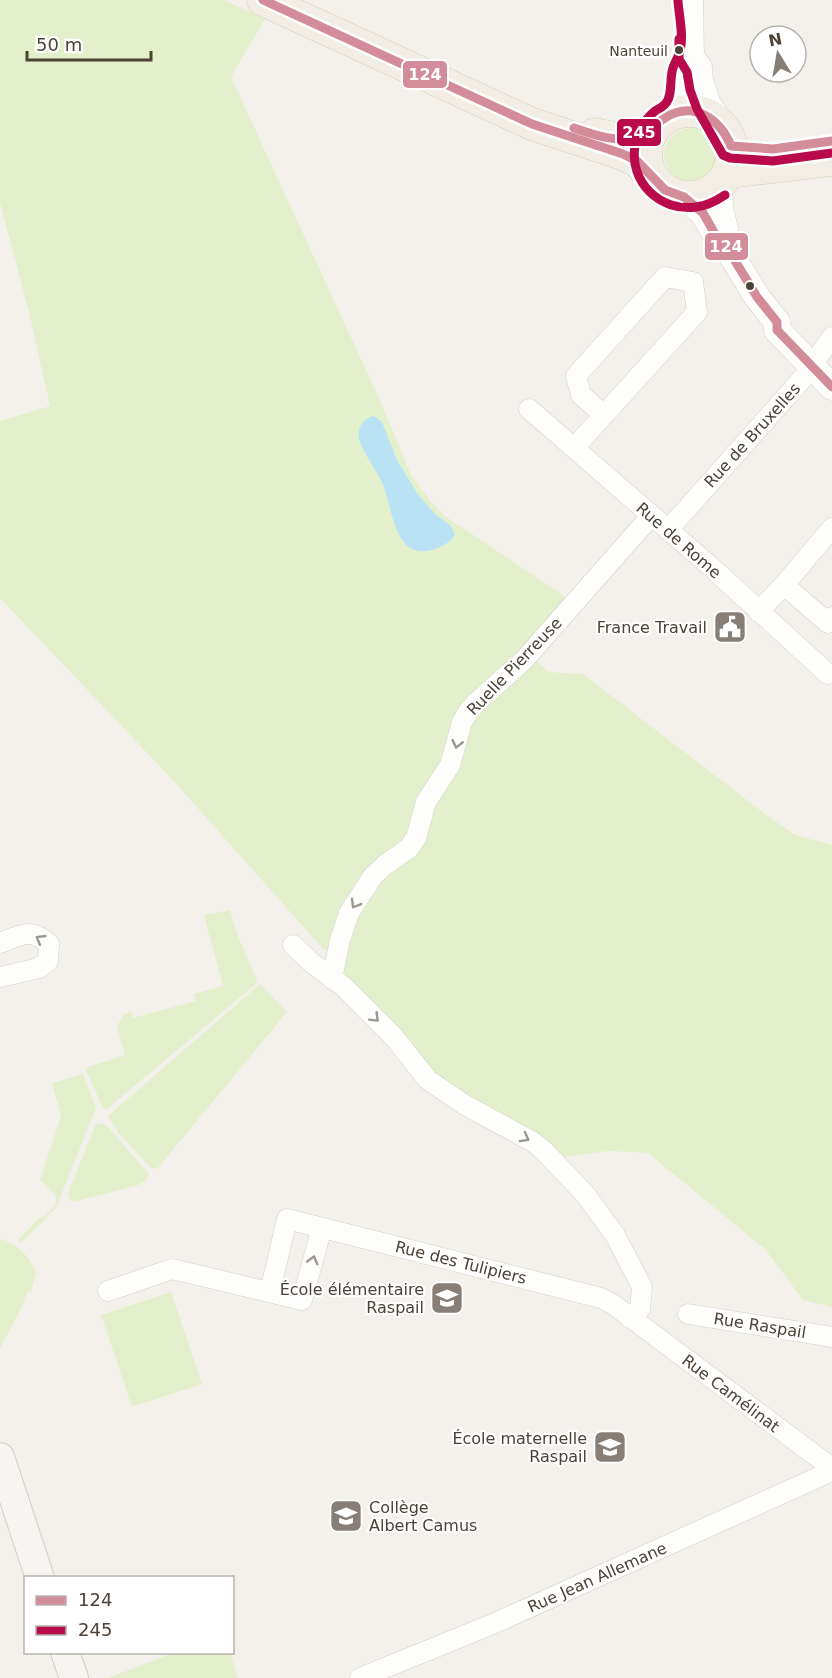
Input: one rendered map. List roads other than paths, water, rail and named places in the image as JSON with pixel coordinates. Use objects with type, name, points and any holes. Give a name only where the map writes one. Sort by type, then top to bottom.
[{"type":"main road","points":[[262,0],[296,8],[532,124],[623,154],[637,161],[665,190],[684,197],[703,195],[725,158],[832,141]]},
{"type":"main road","points":[[296,8],[313,7],[483,85],[553,120],[577,129],[624,139],[639,137],[663,122],[694,111],[705,114],[725,158]]},
{"type":"main road","points":[[651,175],[646,151],[649,139],[663,122]]},
{"type":"main road","points":[[725,158],[832,160]]},
{"type":"main road","points":[[0,1457],[39,1576]]},
{"type":"main road","points":[[65,1654],[74,1678]]},
{"type":"street","points":[[690,0],[692,57],[699,67],[700,81],[725,158],[720,208],[725,229],[723,241]]},
{"type":"street","points":[[663,122],[681,99],[685,66],[692,57]]},
{"type":"street","points":[[684,197],[703,213],[715,234],[723,241],[757,297],[777,322],[777,330],[824,357],[832,387]]},
{"type":"street","points":[[574,448],[604,415],[697,312],[693,282],[665,277],[576,376],[581,394],[604,415]]},
{"type":"street","name":"Rue de Bruxelles","points":[[668,530],[824,357]]},
{"type":"street","name":"Rue de Rome","points":[[529,409],[828,674]]},
{"type":"street","name":"Ruelle Pierreuse","points":[[332,979],[340,940],[350,913],[374,876],[409,848],[416,838],[426,802],[450,765],[462,722],[468,712],[524,660],[651,516]]},
{"type":"street","points":[[758,612],[832,528]]},
{"type":"street","points":[[784,585],[828,623],[832,617]]},
{"type":"street","points":[[0,943],[27,933],[40,936],[49,944],[48,961],[39,968],[0,977]]},
{"type":"street","points":[[292,945],[343,986],[393,1036],[428,1080],[465,1105],[533,1142],[585,1194],[615,1235],[642,1287],[639,1309],[630,1318]]},
{"type":"street","name":"Rue des Tulipiers","points":[[270,1292],[287,1219],[601,1299],[614,1305],[630,1318]]},
{"type":"street","points":[[108,1291],[172,1269],[302,1299],[322,1228]]},
{"type":"street","name":"Rue Raspail","points":[[688,1314],[832,1337]]},
{"type":"street","name":"Rue Camélinat","points":[[630,1318],[832,1470]]},
{"type":"street","name":"Rue Jean Allemane","points":[[360,1678],[495,1623],[832,1470]]},
{"type":"water","points":[[372,416],[382,422],[397,460],[417,493],[435,514],[451,526],[455,535],[445,544],[432,550],[419,551],[402,540],[383,485],[359,440],[361,426]]},
{"type":"place","name":"Nanteuil","points":[[679,50]]},
{"type":"place","name":"France Travail","points":[[730,627]]},
{"type":"place","name":"École élémentaire Raspail","points":[[447,1298]]},
{"type":"place","name":"École maternelle Raspail","points":[[610,1447]]},
{"type":"place","name":"Collège Albert Camus","points":[[346,1516]]}]
